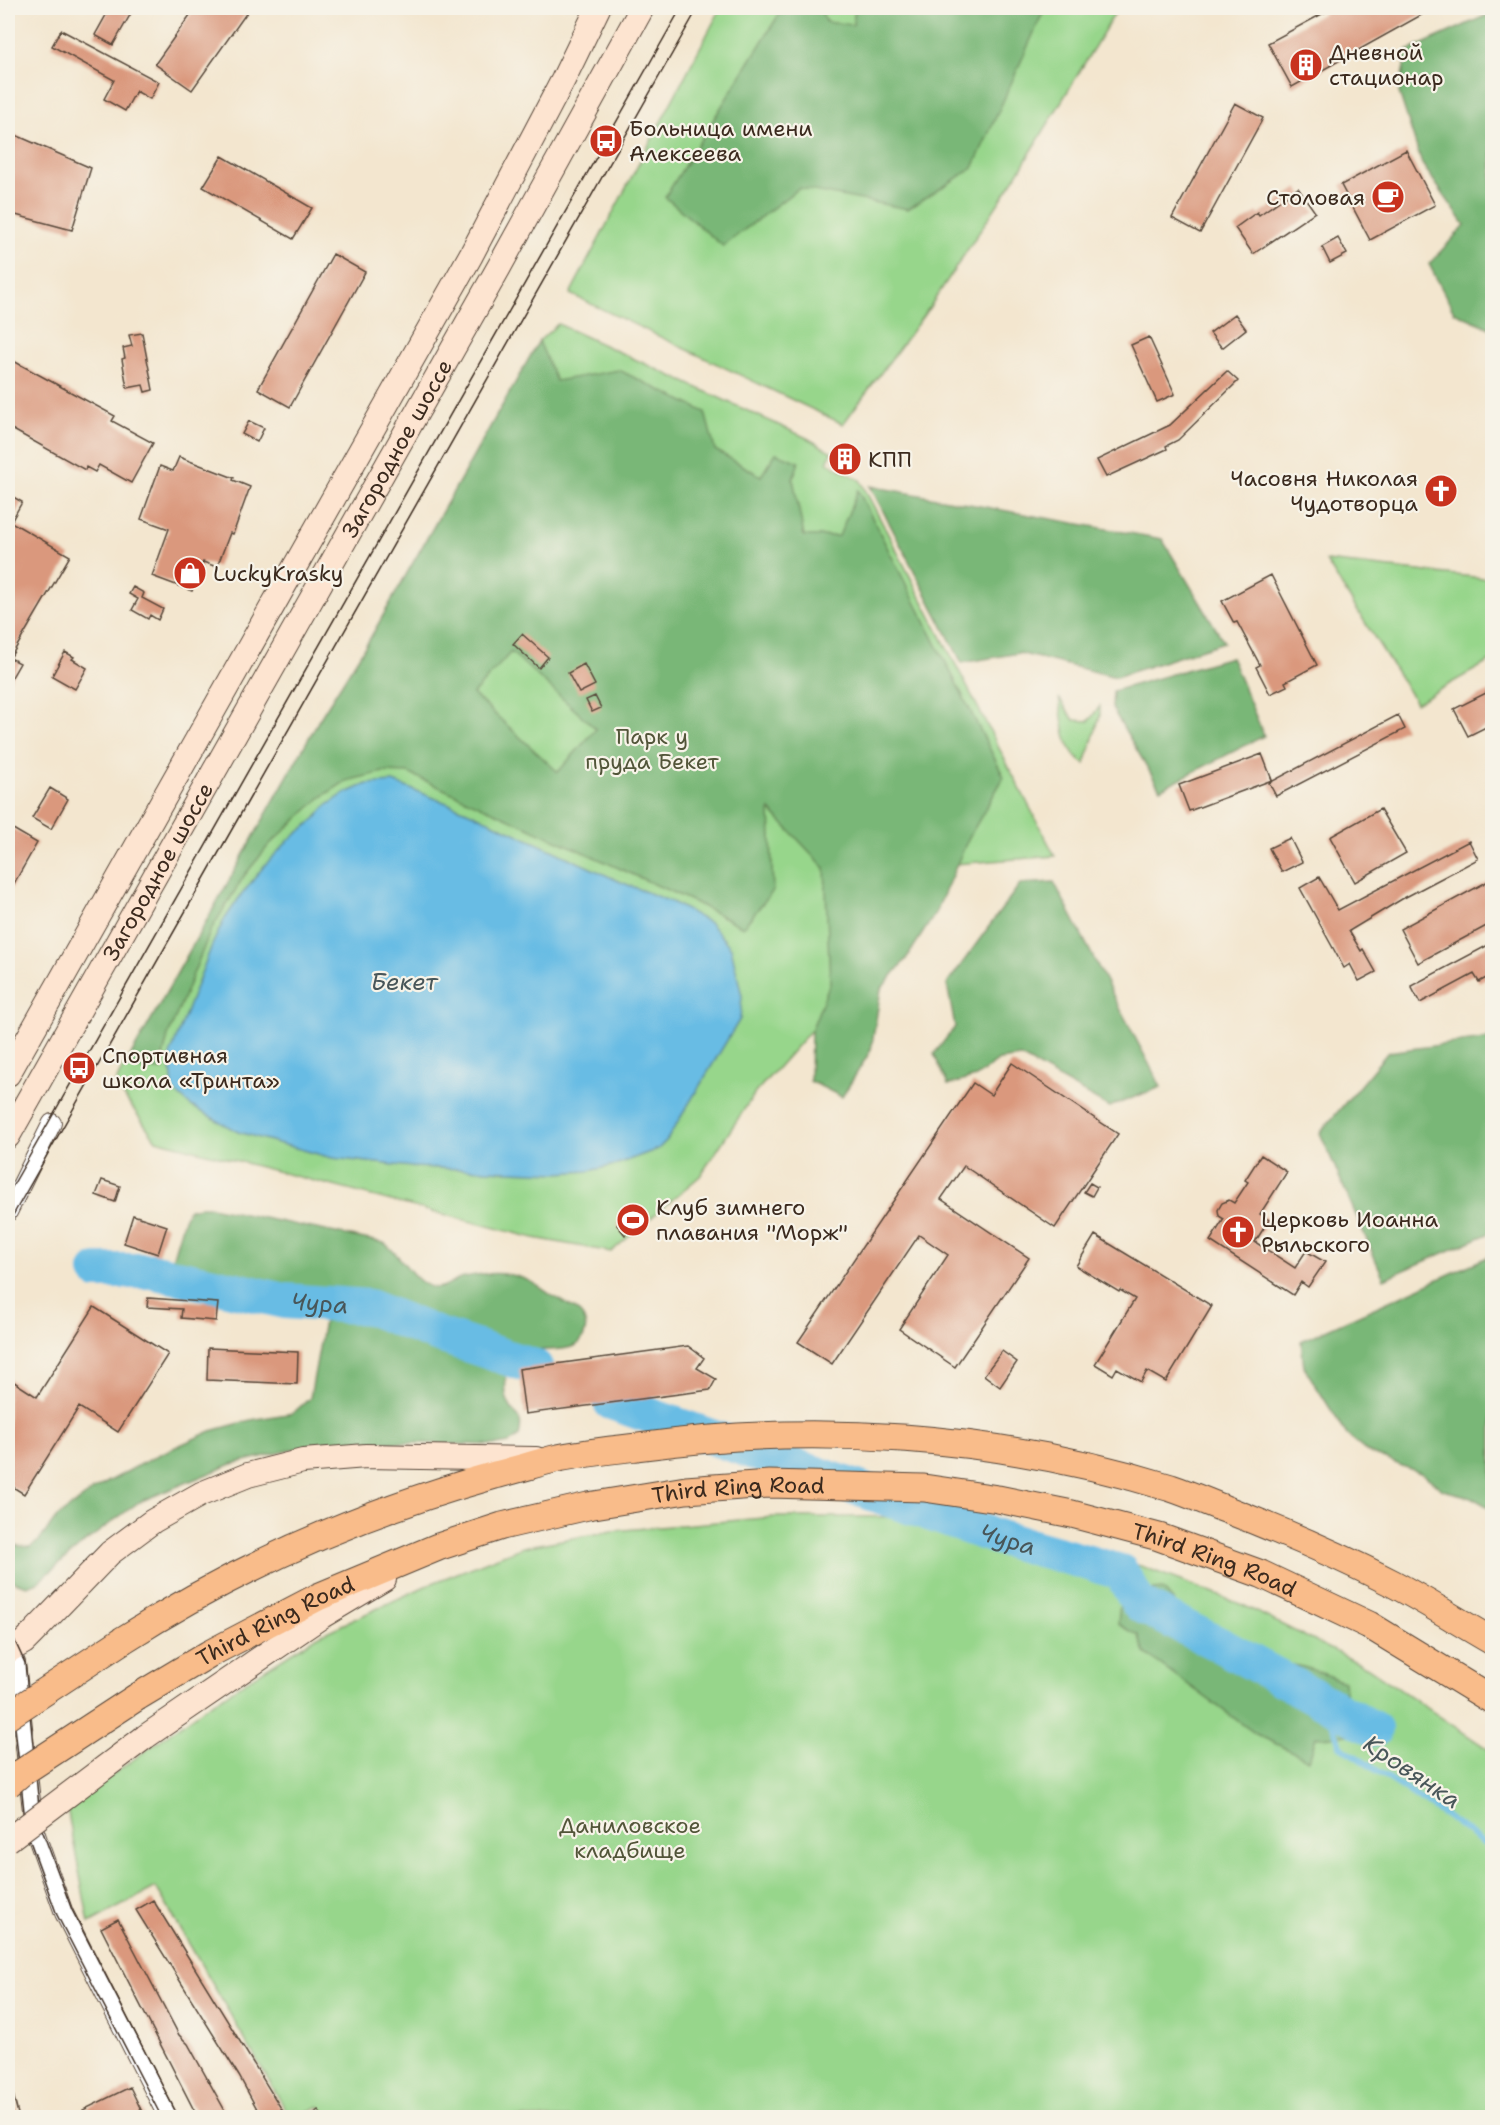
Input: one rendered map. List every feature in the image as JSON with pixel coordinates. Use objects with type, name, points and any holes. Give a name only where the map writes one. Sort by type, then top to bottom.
[{"type":"main road","name":"Загородное шоссе","points":[[8,1074],[471,255],[598,8]]},
{"type":"main road","name":"Загородное шоссе","points":[[8,1136],[498,269],[642,8]]},
{"type":"main road","points":[[9,1648],[33,1633],[111,1553],[153,1521],[201,1494],[248,1475],[303,1461],[366,1456],[452,1459],[565,1457],[680,1441],[848,1434],[930,1440],[1010,1450],[1084,1464],[1173,1489],[1277,1529],[1393,1584],[1492,1641]]},
{"type":"main road","points":[[8,1716],[174,1607],[258,1563],[353,1521],[456,1486],[565,1457]]},
{"type":"main road","name":"Third Ring Road","points":[[8,1784],[21,1773],[137,1697],[209,1654],[318,1597],[438,1547],[502,1526],[588,1506],[686,1490],[769,1484],[924,1488],[998,1499],[1072,1514],[1159,1537],[1261,1574],[1369,1625],[1492,1700]]},
{"type":"main road","points":[[8,1840],[146,1737],[322,1616],[438,1547]]},
{"type":"street","points":[[8,1212],[52,1123]]},
{"type":"street","points":[[9,1648],[16,1663],[33,1828],[64,1912],[168,2118]]},
{"type":"green space","points":[[721,8],[1118,8],[1017,175],[929,308],[843,424],[570,294]]},
{"type":"green space","points":[[783,8],[820,8],[826,22],[853,25],[855,8],[1045,8],[973,168],[908,209],[799,188],[723,246],[665,197]]},
{"type":"green space","points":[[1492,13],[1492,329],[1454,312],[1429,264],[1465,225],[1422,164],[1399,92],[1407,51]]},
{"type":"green space","name":"Парк у пруда Бекет","points":[[558,324],[807,438],[832,452],[827,462],[860,480],[1055,856],[930,866],[839,1024],[812,1029],[755,1093],[700,1176],[611,1252],[534,1238],[156,1140],[115,1084],[319,720],[368,642],[539,341]]},
{"type":"green space","points":[[539,341],[556,381],[619,370],[705,412],[715,450],[761,476],[776,453],[799,462],[793,479],[804,536],[839,536],[858,490],[1004,777],[968,839],[935,914],[906,959],[881,989],[871,1050],[842,1097],[810,1081],[811,1031],[830,983],[825,868],[770,810],[773,891],[743,927],[696,903],[408,773],[383,772],[346,781],[320,798],[269,845],[244,876],[211,930],[168,1036],[163,1057],[163,1070],[123,1067],[319,720],[368,642]],"holes":[[[511,652],[596,729],[558,772],[473,694]]]},
{"type":"green space","points":[[870,486],[1162,539],[1224,642],[1116,677],[1019,653],[962,663]]},
{"type":"green space","points":[[1326,561],[1492,579],[1492,660],[1416,703]]},
{"type":"green space","points":[[1231,657],[1264,736],[1160,789],[1112,708],[1113,691]]},
{"type":"green space","points":[[1059,698],[1074,720],[1089,721],[1100,706],[1100,716],[1085,764],[1072,752],[1068,744]]},
{"type":"green space","points":[[1054,882],[1161,1087],[1109,1107],[1021,1057],[999,1060],[976,1077],[948,1085],[934,1054],[955,1027],[947,984],[1020,884]]},
{"type":"green space","points":[[1492,1038],[1492,1232],[1384,1279],[1320,1133],[1388,1052]]},
{"type":"green space","points":[[211,1207],[384,1243],[420,1281],[435,1288],[445,1286],[460,1278],[483,1274],[497,1273],[523,1278],[580,1313],[586,1325],[585,1332],[581,1341],[573,1346],[564,1349],[530,1351],[520,1354],[510,1364],[506,1393],[509,1404],[521,1424],[519,1436],[509,1443],[497,1445],[372,1442],[304,1447],[232,1464],[139,1502],[85,1542],[38,1582],[27,1586],[8,1580],[8,1541],[18,1546],[30,1547],[39,1541],[56,1518],[95,1489],[158,1455],[211,1431],[251,1420],[293,1413],[310,1398],[324,1321],[322,1316],[313,1310],[174,1282],[168,1273],[184,1219],[189,1209]]},
{"type":"green space","points":[[1492,1255],[1492,1509],[1471,1497],[1443,1490],[1423,1474],[1367,1452],[1347,1435],[1304,1367],[1301,1341]]},
{"type":"green space","name":"Даниловское кладбище","points":[[775,1517],[902,1517],[1043,1538],[1144,1567],[1243,1605],[1368,1668],[1492,1752],[1492,2117],[327,2118],[320,2106],[296,2117],[290,2117],[156,1887],[89,1923],[67,1808],[207,1706],[318,1636],[430,1584],[523,1547],[612,1531]]},
{"type":"green space","points":[[1163,1589],[1176,1604],[1193,1617],[1218,1628],[1247,1646],[1280,1661],[1314,1670],[1344,1682],[1350,1735],[1316,1737],[1309,1760],[1256,1734],[1145,1653],[1138,1635],[1118,1624],[1120,1601],[1146,1591]]},
{"type":"water","name":"Бекет","points":[[393,782],[467,811],[621,882],[674,903],[710,923],[731,948],[742,996],[740,1019],[667,1140],[658,1149],[615,1165],[589,1171],[558,1173],[412,1167],[332,1158],[238,1132],[191,1106],[173,1090],[170,1055],[212,945],[224,920],[239,898],[264,866],[326,806],[344,794],[367,784]]},
{"type":"building","points":[[110,8],[134,8],[113,45],[95,35]]},
{"type":"building","points":[[195,8],[250,8],[192,90],[155,64]]},
{"type":"building","name":"Дневной стационар","points":[[1333,8],[1434,8],[1292,87],[1268,43]]},
{"type":"building","points":[[61,30],[159,82],[150,99],[136,91],[125,111],[104,99],[114,80],[52,46]]},
{"type":"building","points":[[1235,103],[1263,118],[1200,233],[1172,218]]},
{"type":"building","points":[[11,133],[91,168],[72,230],[8,213],[8,145]]},
{"type":"building","points":[[1406,150],[1435,205],[1370,240],[1341,185]]},
{"type":"building","points":[[222,156],[312,208],[293,239],[203,187]]},
{"type":"building","points":[[1298,188],[1315,212],[1253,254],[1235,228],[1257,212],[1259,215]]},
{"type":"building","points":[[1338,238],[1347,254],[1330,263],[1322,247]]},
{"type":"building","points":[[333,254],[365,272],[290,407],[258,389]]},
{"type":"building","points":[[1235,314],[1246,329],[1222,348],[1210,333]]},
{"type":"building","points":[[142,333],[153,390],[145,392],[143,385],[127,388],[122,359],[125,358],[123,348],[132,346],[129,335]]},
{"type":"building","points":[[1149,337],[1175,394],[1157,402],[1131,345]]},
{"type":"building","points":[[8,358],[115,416],[112,421],[153,443],[131,483],[99,465],[95,472],[86,467],[85,470],[8,427]]},
{"type":"building","points":[[1227,371],[1238,381],[1178,440],[1166,446],[1167,449],[1106,477],[1097,460],[1170,425]]},
{"type":"building","points":[[249,421],[264,428],[257,442],[242,434]]},
{"type":"building","name":"КПП","points":[[839,448],[857,457],[851,469],[833,460]]},
{"type":"building","points":[[179,457],[234,478],[233,480],[250,487],[233,534],[230,533],[217,567],[203,562],[192,591],[152,576],[169,529],[141,519],[160,466],[173,471]]},
{"type":"building","points":[[8,494],[22,502],[11,522],[70,556],[10,658],[20,663],[8,684]]},
{"type":"building","points":[[1271,575],[1317,665],[1285,682],[1287,686],[1270,694],[1256,667],[1260,665],[1237,622],[1234,623],[1222,601]]},
{"type":"building","points":[[133,587],[144,593],[142,598],[163,609],[158,620],[150,615],[148,619],[132,610],[138,599],[129,594]]},
{"type":"building","points":[[522,634],[548,657],[539,668],[513,644]]},
{"type":"building","points":[[65,652],[87,668],[75,689],[52,676]]},
{"type":"building","points":[[584,664],[595,685],[579,693],[568,673]]},
{"type":"building","points":[[1492,690],[1492,741],[1486,727],[1468,736],[1454,709]]},
{"type":"building","points":[[595,696],[601,708],[592,712],[586,700]]},
{"type":"building","points":[[1398,715],[1405,729],[1276,796],[1269,783]]},
{"type":"building","points":[[1262,754],[1272,780],[1189,811],[1179,785]]},
{"type":"building","points":[[50,788],[68,799],[51,829],[32,818]]},
{"type":"building","points":[[1380,809],[1406,853],[1355,882],[1330,837]]},
{"type":"building","points":[[8,826],[37,843],[8,894]]},
{"type":"building","points":[[1290,838],[1302,862],[1282,872],[1269,848]]},
{"type":"building","points":[[1469,841],[1478,859],[1402,899],[1349,931],[1376,972],[1359,981],[1350,964],[1344,968],[1300,888],[1319,877],[1338,910]]},
{"type":"building","points":[[1492,879],[1492,923],[1418,963],[1400,929]]},
{"type":"building","points":[[1492,943],[1492,975],[1479,982],[1474,974],[1420,1003],[1411,986]]},
{"type":"building","points":[[1012,1063],[1118,1134],[1055,1228],[964,1166],[941,1199],[1029,1258],[955,1367],[899,1329],[948,1255],[919,1235],[832,1364],[798,1342],[973,1083],[991,1095]]},
{"type":"building","name":"Церковь Иоанна Рыльского","points":[[1261,1155],[1287,1172],[1260,1214],[1269,1220],[1255,1242],[1295,1268],[1306,1251],[1325,1262],[1308,1287],[1301,1282],[1293,1295],[1210,1241],[1224,1219],[1219,1216],[1218,1210],[1222,1203],[1229,1200],[1234,1203],[1248,1182],[1245,1180]]},
{"type":"building","points":[[102,1180],[120,1186],[115,1202],[96,1195]]},
{"type":"building","points":[[1090,1183],[1097,1187],[1092,1196],[1084,1192]]},
{"type":"building","points":[[638,1207],[647,1218],[625,1235],[617,1225]]},
{"type":"building","points":[[133,1215],[167,1226],[158,1254],[124,1243]]},
{"type":"building","points":[[1095,1235],[1212,1306],[1166,1382],[1147,1371],[1141,1382],[1117,1368],[1113,1375],[1095,1364],[1135,1299],[1076,1266]]},
{"type":"building","points":[[148,1298],[218,1303],[216,1321],[181,1318],[182,1309],[147,1307]]},
{"type":"building","points":[[94,1307],[168,1354],[118,1432],[79,1407],[24,1494],[8,1484],[8,1378],[37,1397]]},
{"type":"building","points":[[688,1346],[704,1358],[697,1368],[716,1379],[710,1390],[525,1414],[519,1369]]},
{"type":"building","points":[[208,1348],[298,1352],[297,1384],[207,1380]]},
{"type":"building","points":[[1002,1351],[1017,1362],[1000,1387],[984,1375]]},
{"type":"building","points":[[153,1900],[287,2118],[262,2118],[239,2076],[136,1910]]},
{"type":"building","points":[[118,1919],[179,2035],[188,2044],[229,2118],[198,2118],[101,1928]]},
{"type":"building","points":[[130,2087],[145,2118],[87,2118],[83,2110]]},
{"type":"building","points":[[13,2094],[19,2118],[8,2118],[8,2096]]},
{"type":"building","points":[[318,2110],[323,2118],[308,2118]]},
{"type":"waterway","name":"Чура","points":[[97,1271],[151,1271],[285,1301],[369,1307],[436,1334],[535,1367]]},
{"type":"waterway","name":"Чура","points":[[611,1402],[1000,1538],[1121,1572],[1139,1604],[1220,1645],[1374,1729]]},
{"type":"waterway","name":"Кровянка","points":[[1327,1704],[1340,1746],[1486,1845],[1492,1859]]},
{"type":"tram line","points":[[8,1194],[681,8]]},
{"type":"tram line","points":[[8,1224],[698,8]]},
{"type":"tram line","points":[[8,1626],[25,1663],[41,1827],[72,1910],[179,2118]]},
{"type":"tram line","points":[[8,1661],[26,1830],[57,1915],[162,2118]]},
{"type":"place","name":"Дневной стационар","points":[[1306,65]]},
{"type":"place","name":"Больница имени Алексеева","points":[[606,141]]},
{"type":"place","name":"Столовая","points":[[1388,197]]},
{"type":"place","name":"КПП","points":[[845,459]]},
{"type":"place","name":"Часовня Николая Чудотворца","points":[[1441,491]]},
{"type":"place","name":"LuckyKrasky","points":[[190,573]]},
{"type":"place","name":"Спортивная школа «Тринта»","points":[[79,1068]]},
{"type":"place","name":"Клуб зимнего плавания \"Морж\"","points":[[633,1220]]},
{"type":"place","name":"Церковь Иоанна Рыльского","points":[[1238,1232]]}]
